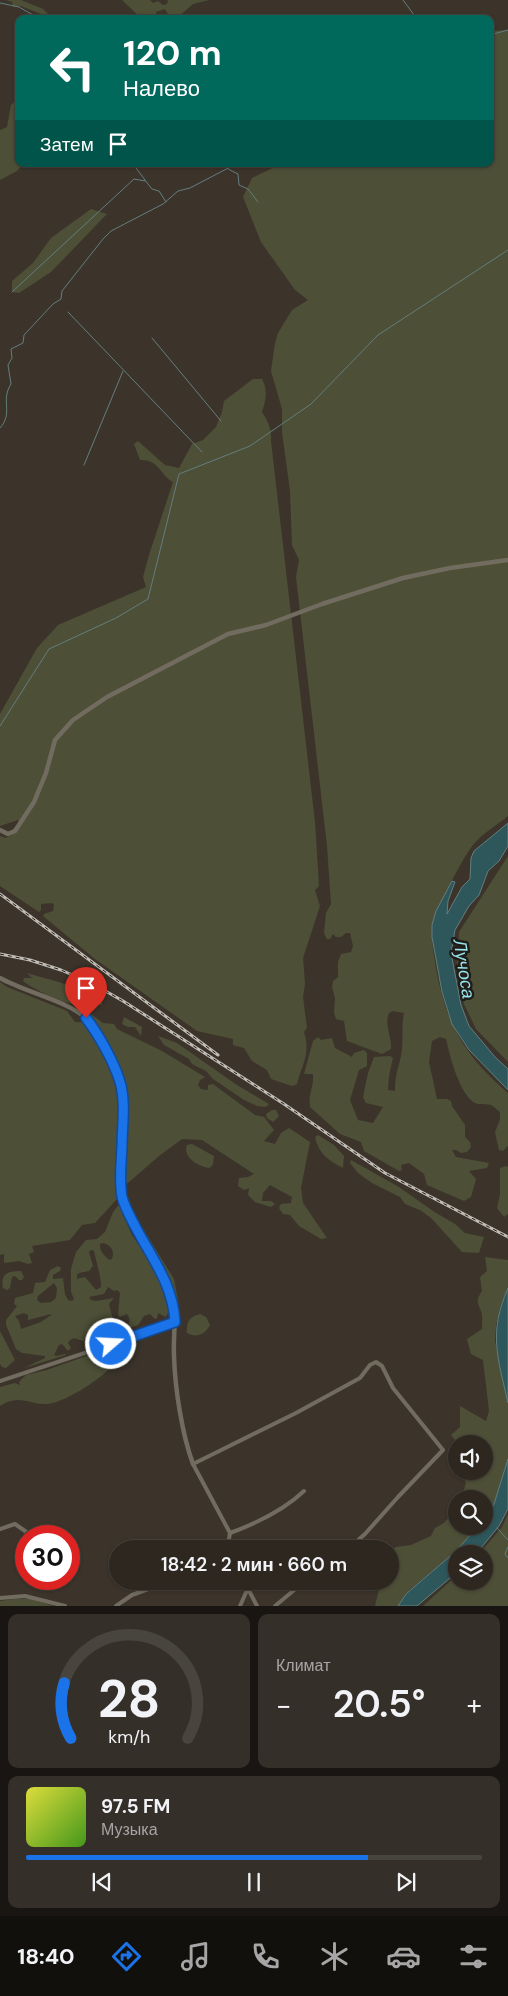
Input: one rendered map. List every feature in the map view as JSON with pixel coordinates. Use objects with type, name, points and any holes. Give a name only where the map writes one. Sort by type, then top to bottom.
[{"type":"street","points":[[0,830],[8,834],[15,832],[23,820],[34,802],[46,772],[55,740],[73,720],[108,697],[195,650],[228,634],[266,625],[322,604],[403,578],[450,568],[508,560]]},
{"type":"street","points":[[0,978],[80,1013],[95,1031],[120,1082],[123,1103],[122,1196],[128,1213],[162,1272],[172,1296],[175,1322],[173,1355],[186,1446],[193,1464],[230,1533],[228,1540]]},
{"type":"street","points":[[0,1381],[175,1322]]},
{"type":"street","points":[[193,1464],[360,1378],[370,1365],[376,1362],[382,1366],[393,1388],[443,1450],[358,1540]]},
{"type":"street","points":[[230,1533],[277,1512],[293,1502],[304,1491]]},
{"type":"street","points":[[0,1529],[16,1525]]},
{"type":"street","points":[[116,1606],[132,1595],[146,1590]]},
{"type":"street","points":[[240,1606],[247,1590]]},
{"type":"street","points":[[249,1590],[257,1606]]},
{"type":"street","points":[[275,1606],[294,1590]]},
{"type":"street","points":[[0,1598],[25,1596],[65,1606]]},
{"type":"green space","points":[[6,0],[21,0],[43,9],[49,15],[41,15],[21,6],[13,7],[12,2]]},
{"type":"green space","points":[[122,0],[150,0],[153,3],[158,1],[163,5],[167,4],[168,0],[209,0],[193,4],[180,15],[168,15],[165,9],[156,12],[156,15],[138,15]]},
{"type":"green space","points":[[508,30],[508,816],[481,837],[469,850],[439,907],[433,923],[432,933],[440,988],[445,1006],[459,1037],[480,1065],[508,1093],[508,1146],[503,1151],[499,1150],[495,1132],[500,1120],[500,1112],[491,1105],[474,1103],[467,1096],[452,1063],[446,1039],[440,1037],[432,1041],[429,1062],[437,1099],[451,1101],[452,1106],[465,1125],[465,1137],[470,1142],[471,1147],[467,1152],[461,1153],[452,1150],[456,1157],[489,1163],[487,1168],[469,1171],[476,1179],[471,1197],[464,1201],[427,1185],[424,1174],[409,1163],[401,1165],[402,1170],[399,1171],[364,1151],[361,1142],[340,1134],[310,1107],[313,1074],[304,1074],[313,1041],[318,1037],[321,1040],[332,1038],[335,1048],[352,1057],[354,1053],[364,1050],[367,1053],[367,1066],[359,1070],[350,1100],[358,1120],[373,1123],[383,1107],[366,1103],[363,1097],[368,1073],[374,1057],[390,1056],[393,1058],[388,1090],[395,1091],[396,1076],[402,1051],[404,1013],[393,1011],[389,1013],[387,1021],[391,1049],[382,1054],[347,1041],[344,1021],[336,1019],[334,1013],[335,998],[332,987],[333,981],[338,977],[338,962],[341,954],[351,952],[353,946],[350,933],[346,933],[341,937],[336,937],[333,934],[330,939],[327,939],[324,933],[326,913],[331,904],[327,846],[296,577],[299,560],[292,545],[290,491],[282,432],[282,409],[271,371],[278,333],[292,310],[308,300],[295,290],[261,242],[243,197],[252,178],[275,167],[494,167],[494,31]]},
{"type":"green space","points":[[15,102],[15,167],[20,167],[17,171],[0,180],[0,130],[7,127],[11,105]]},
{"type":"green space","points":[[91,209],[107,214],[51,272],[19,293],[12,292],[12,281],[33,263],[51,238]]},
{"type":"green space","points":[[253,379],[262,379],[266,391],[262,412],[268,422],[271,433],[315,822],[319,886],[315,890],[320,906],[303,958],[305,984],[303,997],[307,1028],[304,1032],[307,1047],[297,1084],[292,1086],[271,1079],[267,1070],[252,1061],[244,1048],[233,1045],[233,1039],[197,1031],[95,959],[43,916],[53,911],[54,905],[52,903],[41,904],[39,912],[0,886],[0,836],[6,838],[12,835],[14,828],[19,823],[18,820],[0,826],[0,714],[37,648],[58,625],[146,587],[143,577],[173,482],[151,462],[140,460],[134,444],[138,441],[165,465],[179,468],[192,444],[203,440],[216,427],[224,401]]},
{"type":"green space","points":[[508,856],[508,1062],[476,1029],[464,1004],[457,968],[459,932]]},
{"type":"green space","points":[[27,973],[85,991],[102,1002],[102,1005],[80,1005],[59,1000],[23,981],[24,978],[32,978]]},
{"type":"green space","points":[[0,982],[7,987],[67,1011],[75,1022],[93,1023],[88,1014],[82,1011],[83,1008],[103,1023],[114,1024],[117,1029],[162,1051],[205,1077],[200,1080],[198,1085],[201,1089],[208,1090],[208,1085],[213,1084],[255,1115],[264,1117],[274,1130],[264,1141],[275,1144],[281,1133],[289,1128],[310,1142],[301,1188],[303,1203],[327,1238],[321,1239],[299,1226],[290,1215],[283,1214],[279,1208],[281,1204],[291,1203],[292,1197],[270,1185],[263,1193],[262,1201],[271,1201],[275,1204],[271,1207],[255,1202],[248,1195],[249,1188],[244,1190],[238,1186],[239,1178],[254,1174],[202,1140],[182,1139],[128,1183],[118,1188],[117,1199],[95,1223],[82,1225],[70,1240],[32,1246],[34,1252],[29,1254],[32,1263],[28,1264],[19,1261],[4,1263],[4,1254],[0,1255]]},
{"type":"green space","points":[[124,1017],[142,1027],[141,1036],[135,1027],[128,1027],[122,1024]]},
{"type":"green space","points":[[158,1036],[177,1043],[237,1085],[269,1104],[266,1107],[257,1106],[244,1100],[213,1079],[206,1071],[192,1064],[189,1059],[164,1045]]},
{"type":"green space","points":[[276,1110],[279,1116],[273,1122],[267,1118],[266,1114]]},
{"type":"green space","points":[[318,1135],[334,1145],[344,1156],[343,1168],[321,1152],[316,1143],[315,1137]]},
{"type":"green space","points":[[192,1144],[214,1156],[213,1164],[210,1168],[201,1166],[189,1158],[186,1150],[187,1145]]},
{"type":"green space","points":[[351,1160],[399,1187],[455,1224],[465,1233],[484,1237],[479,1253],[462,1252],[431,1218],[420,1210],[405,1204],[400,1197],[372,1183],[358,1173],[350,1163]]},
{"type":"green space","points":[[508,1167],[508,1214],[504,1217],[497,1208],[500,1195],[500,1168]]},
{"type":"green space","points":[[121,1202],[130,1231],[164,1285],[169,1307],[166,1317],[158,1313],[155,1319],[150,1314],[144,1316],[138,1325],[127,1329],[129,1320],[127,1314],[120,1317],[118,1315],[120,1293],[108,1287],[104,1294],[89,1297],[91,1300],[96,1301],[114,1298],[109,1304],[115,1327],[104,1322],[101,1323],[103,1332],[87,1336],[83,1341],[74,1338],[70,1340],[68,1343],[71,1348],[68,1351],[62,1344],[59,1345],[54,1355],[66,1355],[24,1368],[45,1358],[45,1356],[22,1353],[16,1349],[6,1325],[6,1320],[17,1306],[14,1304],[15,1298],[33,1293],[35,1283],[45,1282],[50,1270],[58,1266],[61,1268],[60,1271],[53,1275],[53,1279],[63,1278],[65,1294],[68,1300],[72,1301],[74,1299],[71,1292],[71,1269],[76,1252],[86,1240],[97,1239],[105,1232],[113,1212]],"holes":[[[103,1243],[110,1247],[113,1251],[112,1259],[109,1260],[104,1255],[100,1249],[100,1244]],[[91,1250],[94,1251],[100,1275],[101,1287],[96,1290],[85,1277],[77,1279],[79,1273],[89,1271],[93,1266],[89,1252]],[[54,1283],[57,1288],[56,1298],[51,1302],[41,1303],[37,1300],[38,1296]],[[24,1313],[28,1315],[28,1320],[51,1314],[41,1322],[21,1329],[19,1321],[15,1316]]]},
{"type":"green space","points":[[132,1211],[174,1279],[179,1305],[176,1306],[171,1284],[130,1212]]},
{"type":"green space","points":[[485,1257],[508,1260],[508,1288],[501,1304],[496,1325],[495,1341],[508,1403],[508,1459],[493,1505],[493,1490],[464,1490],[466,1483],[464,1480],[493,1480],[493,1435],[451,1435],[460,1427],[460,1406],[486,1421],[489,1411],[483,1360],[471,1354],[467,1339],[482,1329],[482,1315],[478,1301],[482,1291],[480,1277],[487,1271]]},
{"type":"green space","points":[[21,1271],[24,1277],[22,1280],[15,1276],[12,1277],[10,1288],[7,1290],[3,1288],[2,1283],[6,1274]]},
{"type":"green space","points":[[200,1314],[206,1317],[210,1325],[203,1333],[190,1335],[187,1333],[189,1320]]},
{"type":"green space","points":[[0,1331],[15,1360],[6,1368],[0,1364]]},
{"type":"green space","points":[[139,1338],[103,1375],[85,1388],[66,1398],[48,1404],[16,1400],[0,1406],[0,1387],[15,1383],[20,1385],[19,1382],[26,1375],[47,1370]]},
{"type":"green space","points":[[508,1514],[508,1606],[423,1606],[448,1583],[448,1590],[493,1590],[493,1545],[487,1545],[502,1527]]},
{"type":"green space","points":[[448,1518],[448,1535],[470,1535],[461,1545],[448,1545],[448,1558],[406,1593],[398,1606],[375,1606],[379,1590],[399,1590],[399,1547],[411,1545],[431,1536],[435,1528]]},
{"type":"green space","points":[[31,1599],[54,1606],[0,1606],[0,1601]]},
{"type":"water","points":[[508,823],[508,846],[499,861],[488,871],[479,895],[469,906],[455,930],[451,953],[461,1005],[469,1026],[495,1057],[508,1069],[508,1090],[469,1050],[452,1024],[442,992],[432,937],[432,925],[436,911],[452,881],[455,882],[448,901],[447,914],[462,887],[470,879],[471,858],[474,851]]},
{"type":"water","points":[[508,1288],[508,1403],[498,1359],[497,1332],[498,1319]]},
{"type":"water","points":[[508,1459],[508,1509],[493,1533],[494,1504]]},
{"type":"water","points":[[470,1535],[492,1535],[483,1545],[461,1545]]},
{"type":"water","points":[[448,1558],[448,1580],[417,1606],[398,1606],[406,1594]]},
{"type":"waterway","points":[[403,0],[414,15]]},
{"type":"waterway","points":[[0,3],[19,7],[33,15]]},
{"type":"waterway","points":[[494,34],[508,30]]},
{"type":"waterway","points":[[135,167],[152,189],[159,191],[166,202]]},
{"type":"waterway","points":[[0,428],[6,417],[7,396],[11,384],[8,365],[12,358],[11,349],[23,343],[24,335],[53,304],[61,299],[62,291],[103,239],[111,231],[163,204],[178,191],[190,188],[230,167]]},
{"type":"waterway","points":[[228,169],[238,174],[239,185],[248,189],[258,202]]},
{"type":"waterway","points":[[12,292],[134,179],[145,181]]},
{"type":"waterway","points":[[0,726],[49,649],[116,618],[148,599],[179,474],[250,446],[311,404],[378,335],[508,250]]},
{"type":"waterway","points":[[68,312],[202,452]]},
{"type":"waterway","points":[[152,338],[221,421]]},
{"type":"waterway","points":[[84,465],[123,371]]},
{"type":"waterway","points":[[497,1528],[508,1540]]},
{"type":"waterway","points":[[508,1547],[505,1554],[508,1558]]},
{"type":"railway","points":[[0,894],[218,1055]]},
{"type":"railway","points":[[0,954],[30,960],[61,970],[93,984],[123,1001],[284,1104],[385,1173],[508,1237]]},
{"type":"route","points":[[86,1018],[95,1031],[120,1082],[123,1103],[122,1196],[128,1213],[147,1249],[162,1272],[172,1296],[175,1316],[175,1322],[111,1344]]},
{"type":"water label","name":"Лучоса","points":[[464,969]]}]
